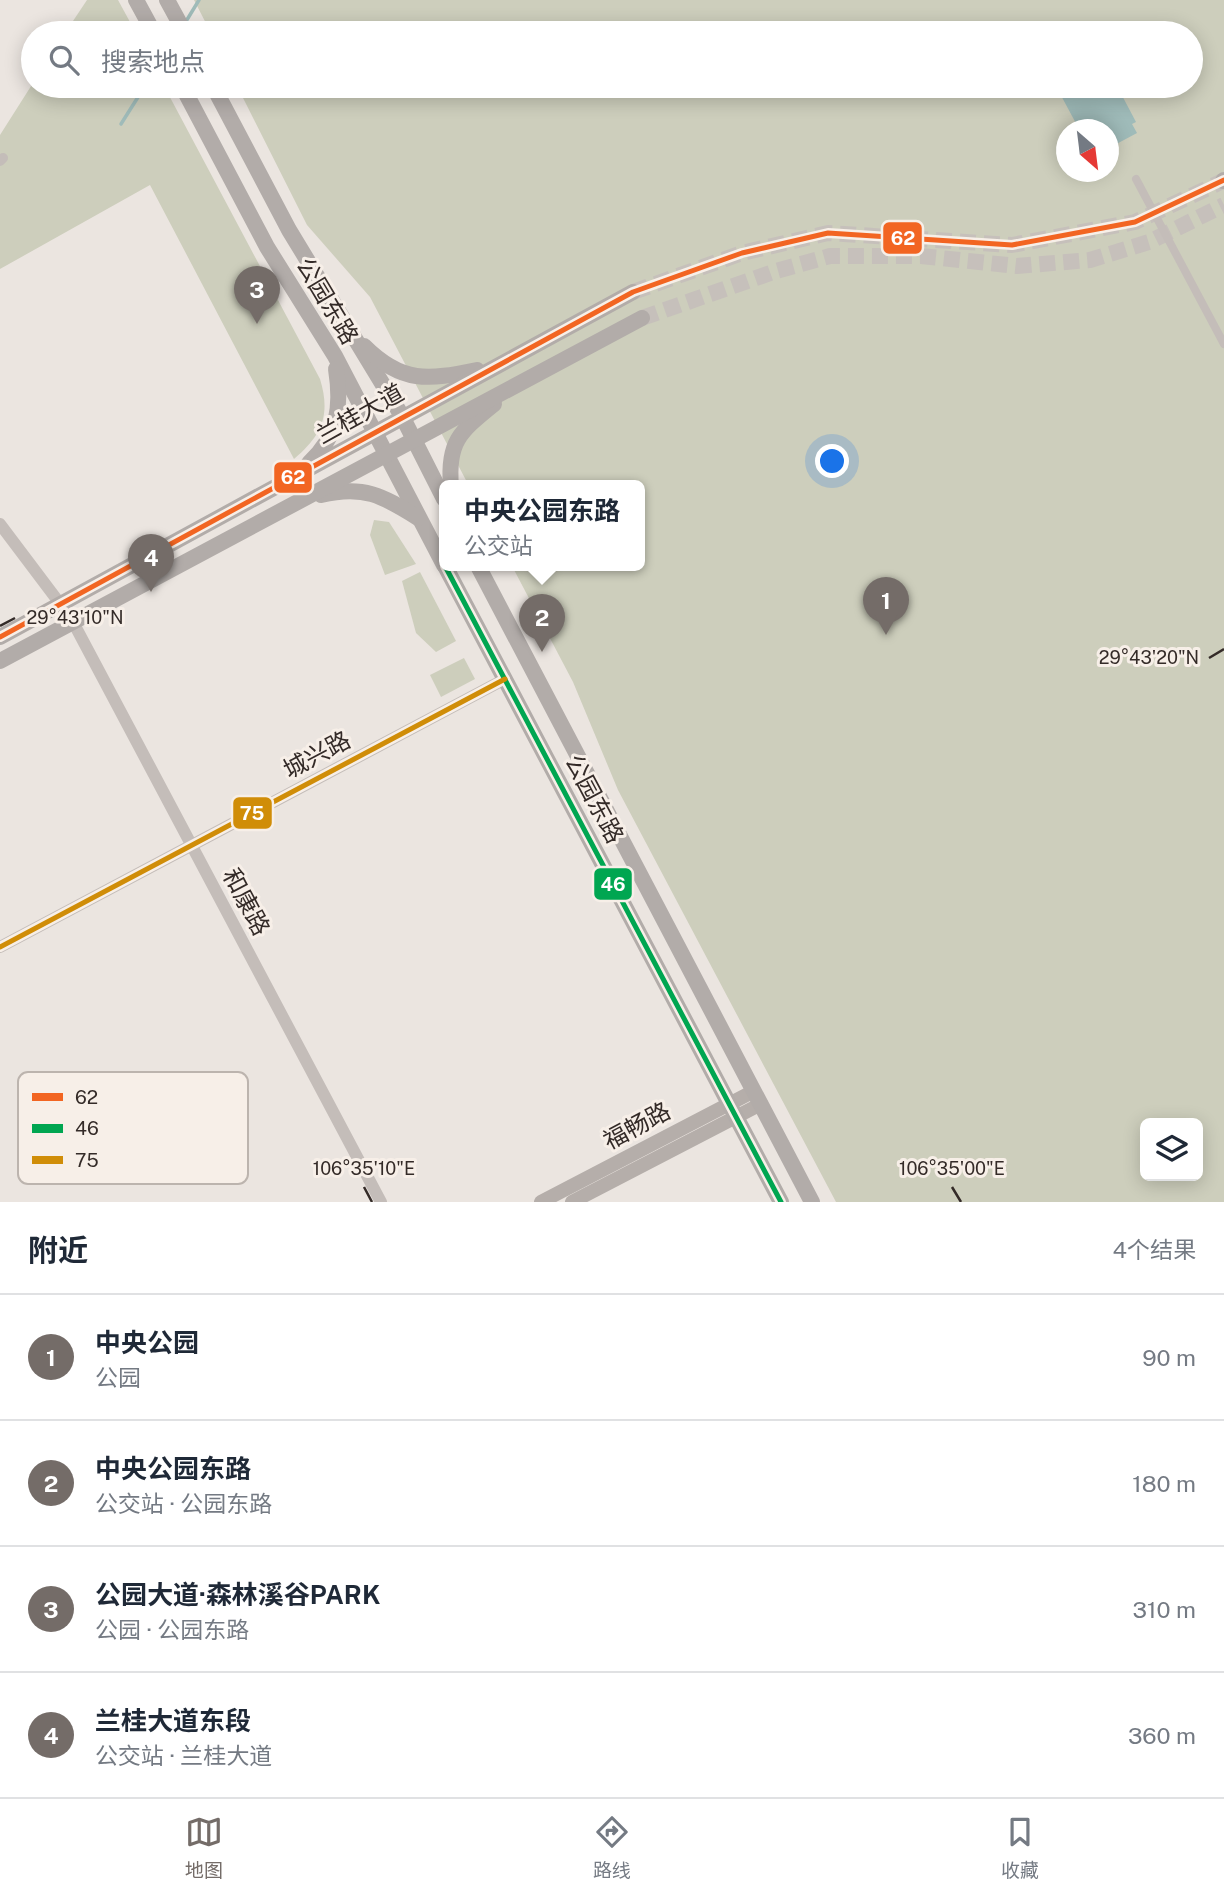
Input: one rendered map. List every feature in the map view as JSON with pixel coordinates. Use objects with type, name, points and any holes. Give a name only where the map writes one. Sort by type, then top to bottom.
[{"type":"main road","points":[[136,0],[147,21]]},
{"type":"main road","points":[[167,0],[178,21]]},
{"type":"main road","name":"公园东路","points":[[188,98],[267,247],[335,356],[439,557]]},
{"type":"main road","name":"公园东路","points":[[218,98],[289,230],[402,416],[439,489]]},
{"type":"main road","name":"兰桂大道","points":[[0,637],[633,292]]},
{"type":"main road","name":"兰桂大道","points":[[0,661],[525,378],[642,318]]},
{"type":"main road","points":[[349,331],[372,354],[407,376],[436,379],[494,367]]},
{"type":"main road","points":[[291,480],[323,450],[335,427],[340,397],[335,356]]},
{"type":"main road","points":[[451,480],[451,449],[470,424],[525,378]]},
{"type":"main road","points":[[299,501],[346,489],[374,493],[419,519]]},
{"type":"main road","name":"公园东路","points":[[447,571],[782,1202]]},
{"type":"main road","name":"公园东路","points":[[481,571],[812,1202]]},
{"type":"main road","points":[[490,571],[494,597]]},
{"type":"main road","name":"福畅路","points":[[572,1202],[757,1097]]},
{"type":"main road","name":"福畅路","points":[[541,1202],[733,1110]]},
{"type":"street","points":[[1136,179],[1224,344]]},
{"type":"street","points":[[0,524],[61,605]]},
{"type":"street","name":"和康路","points":[[73,622],[381,1202]]},
{"type":"street","name":"城兴路","points":[[0,947],[505,680]]},
{"type":"green space","points":[[87,0],[118,0],[129,21],[73,21]]},
{"type":"green space","points":[[194,0],[1224,0],[1224,1202],[836,1202],[618,790],[573,682],[515,571],[645,571],[645,480],[466,480],[370,297],[307,225],[243,98],[1203,98],[1203,21],[205,21]]},
{"type":"green space","points":[[23,98],[170,98],[320,379],[325,403],[322,424],[304,450],[294,459],[150,185],[0,269],[0,135]]},
{"type":"green space","points":[[374,520],[389,522],[416,564],[385,575],[370,535]]},
{"type":"green space","points":[[420,572],[456,641],[436,652],[416,633],[402,581]]},
{"type":"green space","points":[[464,658],[475,679],[441,697],[430,675]]},
{"type":"water","points":[[1062,98],[1123,98],[1136,122],[1132,124],[1137,133],[1119,143],[1119,119],[1074,119]]},
{"type":"waterway","points":[[186,21],[199,0]]},
{"type":"waterway","points":[[121,124],[137,98]]},
{"type":"tunnel","points":[[633,292],[742,253],[828,233],[1012,245],[1135,222],[1223,181]]},
{"type":"tunnel","points":[[642,318],[776,271],[830,256],[921,256],[1017,266],[1090,260],[1149,242],[1224,205]]},
{"type":"transit line","name":"62","points":[[0,637],[633,292],[742,253],[828,233],[1012,245],[1135,222],[1224,180]]},
{"type":"transit line","name":"46","points":[[448,571],[781,1202]]},
{"type":"transit line","name":"75","points":[[0,947],[505,679]]},
{"type":"place","name":"公园大道·森林溪谷PARK","points":[[257,324]]},
{"type":"place","name":"兰桂大道东段","points":[[151,592]]},
{"type":"place","name":"中央公园","points":[[886,635]]},
{"type":"place","name":"中央公园东路","points":[[542,652]]}]
